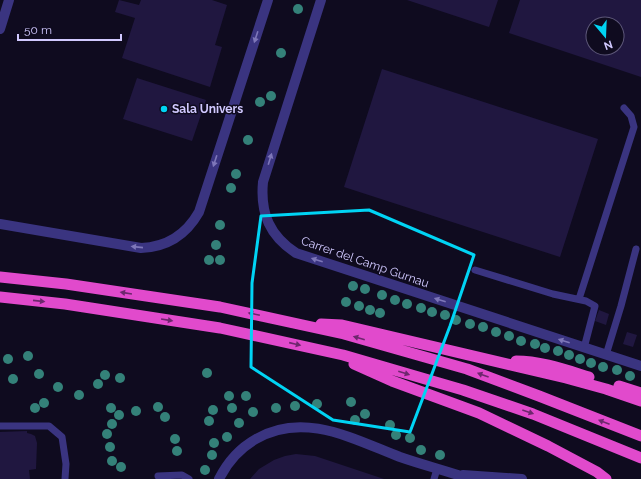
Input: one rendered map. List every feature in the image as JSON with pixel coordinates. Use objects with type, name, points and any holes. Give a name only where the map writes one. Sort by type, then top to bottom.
[{"type":"highway","points":[[0,277],[66,284],[220,307],[344,334],[466,369],[641,436]]},
{"type":"highway","points":[[0,297],[65,304],[220,328],[343,355],[463,390],[533,414],[641,458]]},
{"type":"highway","points":[[292,323],[342,325],[566,378],[606,389],[641,401]]},
{"type":"highway","points":[[326,351],[392,381],[479,413],[548,446],[597,472],[606,479]]},
{"type":"highway","points":[[494,361],[528,361],[560,368],[641,393]]},
{"type":"street","points":[[0,29],[9,0]]},
{"type":"street","points":[[0,224],[141,248],[158,246],[179,236],[187,229],[199,212],[268,0]]},
{"type":"street","name":"Carrer del Camp Gurnau","points":[[321,0],[263,182],[262,203],[268,223],[273,232],[296,253],[641,366]]},
{"type":"street","points":[[219,479],[228,464],[250,443],[263,435],[292,427],[323,429],[355,439],[401,457],[470,479]]},
{"type":"street","points":[[455,474],[522,479]]},
{"type":"lane","points":[[579,299],[634,127],[632,116],[624,108]]},
{"type":"lane","points":[[606,355],[636,249]]},
{"type":"lane","points":[[475,270],[553,294],[586,301],[594,306],[584,348]]},
{"type":"lane","points":[[0,426],[50,426],[62,437],[66,464],[65,479]]},
{"type":"lane","points":[[434,479],[438,468]]},
{"type":"lane","points":[[158,476],[182,475],[190,479]]},
{"type":"highlighted area","points":[[369,210],[474,255],[450,326],[410,432],[333,420],[251,367],[252,283],[261,216]]},
{"type":"building","points":[[119,0],[139,5],[141,0],[212,0],[227,5],[215,45],[222,47],[210,87],[122,58],[135,18],[115,12]]},
{"type":"building","points":[[407,0],[498,0],[489,27]]},
{"type":"building","points":[[520,0],[641,0],[641,77],[509,33]]},
{"type":"building","points":[[382,69],[598,139],[560,257],[344,187]]},
{"type":"building","name":"Sala Univers","points":[[137,78],[206,100],[192,141],[123,119]]},
{"type":"building","points":[[599,310],[609,314],[606,325],[595,321]]},
{"type":"building","points":[[627,332],[637,335],[633,347],[623,344]]},
{"type":"building","points":[[27,431],[27,433],[35,436],[37,443],[36,469],[29,470],[30,479],[0,479],[0,432]]},
{"type":"building","points":[[296,454],[315,456],[384,479],[250,479],[259,469],[274,460]]},
{"type":"place","name":"Sala Univers","points":[[164,109]]}]
